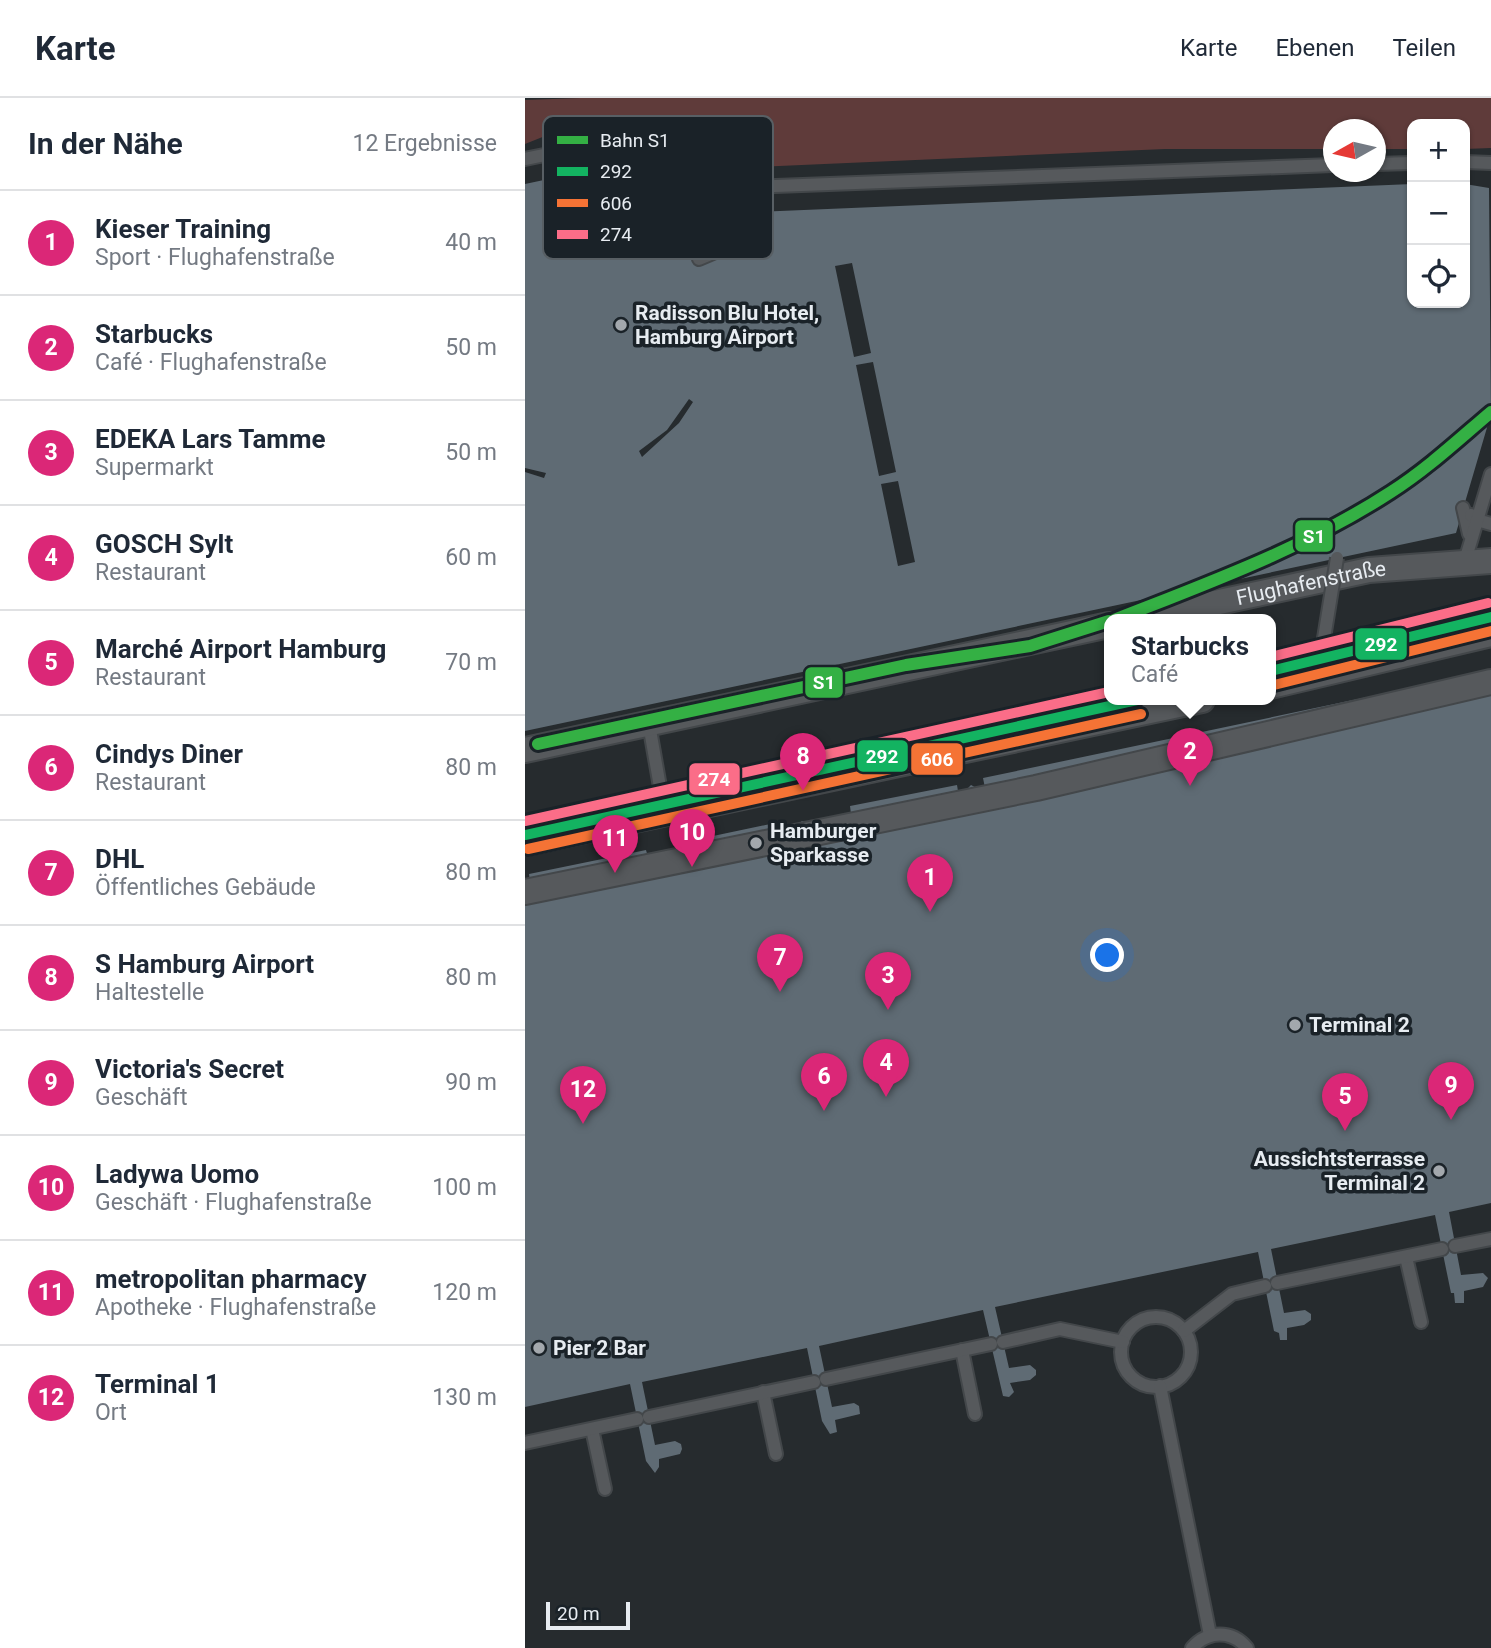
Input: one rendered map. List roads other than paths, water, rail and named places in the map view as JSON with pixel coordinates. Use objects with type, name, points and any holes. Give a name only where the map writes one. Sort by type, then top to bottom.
[{"type":"street","name":"Flughafenstraße","points":[[1163,614],[1369,570],[1467,553],[1491,561]]},
{"type":"street","points":[[525,750],[1104,626]]},
{"type":"street","points":[[1276,684],[1430,648],[1444,659],[1468,653],[1491,634]]},
{"type":"street","points":[[1417,698],[1444,705],[1459,703],[1491,682]]},
{"type":"street","points":[[525,892],[1036,788],[1491,682]]},
{"type":"street","points":[[525,843],[1178,705]]},
{"type":"lane","points":[[525,159],[543,155]]},
{"type":"lane","points":[[1470,162],[1491,163]]},
{"type":"lane","points":[[1386,164],[1407,163]]},
{"type":"lane","points":[[773,186],[1323,165]]},
{"type":"lane","points":[[1467,553],[1491,474]]},
{"type":"lane","points":[[1467,553],[1469,524],[1463,508],[1477,520],[1491,524]]},
{"type":"lane","points":[[1318,675],[1337,558]]},
{"type":"lane","points":[[649,724],[663,804]]},
{"type":"lane","points":[[1184,1331],[1232,1294],[1491,1239]]},
{"type":"lane","points":[[1406,1256],[1421,1322]]},
{"type":"lane","points":[[1151,1317],[1166,1318],[1184,1331],[1190,1346],[1189,1362],[1181,1376],[1160,1386],[1143,1384],[1129,1373],[1122,1357],[1123,1342],[1131,1328],[1151,1317]]},
{"type":"lane","points":[[525,1443],[1060,1329],[1123,1342]]},
{"type":"lane","points":[[962,1350],[975,1413]]},
{"type":"lane","points":[[1160,1386],[1210,1635]]},
{"type":"lane","points":[[764,1392],[776,1454]]},
{"type":"lane","points":[[592,1429],[605,1489]]},
{"type":"lane","points":[[1192,1648],[1210,1635],[1233,1637],[1247,1648]]},
{"type":"rail line","name":"S1","points":[[1129,614],[1255,563],[1358,512],[1417,474],[1491,412]]},
{"type":"rail line","name":"S1","points":[[538,744],[906,665],[1030,646],[1104,623]]},
{"type":"place","name":"Radisson Blu Hotel, Hamburg Airport","points":[[621,325]]},
{"type":"place","name":"Starbucks","points":[[1190,786]]},
{"type":"place","name":"S Hamburg Airport","points":[[803,791]]},
{"type":"place","name":"Hamburger Sparkasse","points":[[756,843]]},
{"type":"place","name":"Ladywa Uomo","points":[[692,867]]},
{"type":"place","name":"metropolitan pharmacy","points":[[615,873]]},
{"type":"place","name":"Kieser Training","points":[[930,912]]},
{"type":"place","name":"DHL","points":[[780,992]]},
{"type":"place","name":"EDEKA Lars Tamme","points":[[888,1010]]},
{"type":"place","name":"Terminal 2","points":[[1295,1025]]},
{"type":"place","name":"GOSCH Sylt","points":[[886,1097]]},
{"type":"place","name":"Cindys Diner","points":[[824,1111]]},
{"type":"place","name":"Victoria's Secret","points":[[1451,1120]]},
{"type":"place","name":"Terminal 1","points":[[583,1124]]},
{"type":"place","name":"Marché Airport Hamburg","points":[[1345,1131]]},
{"type":"place","name":"Aussichtsterrasse Terminal 2","points":[[1439,1171]]},
{"type":"place","name":"Pier 2 Bar","points":[[539,1348]]}]
